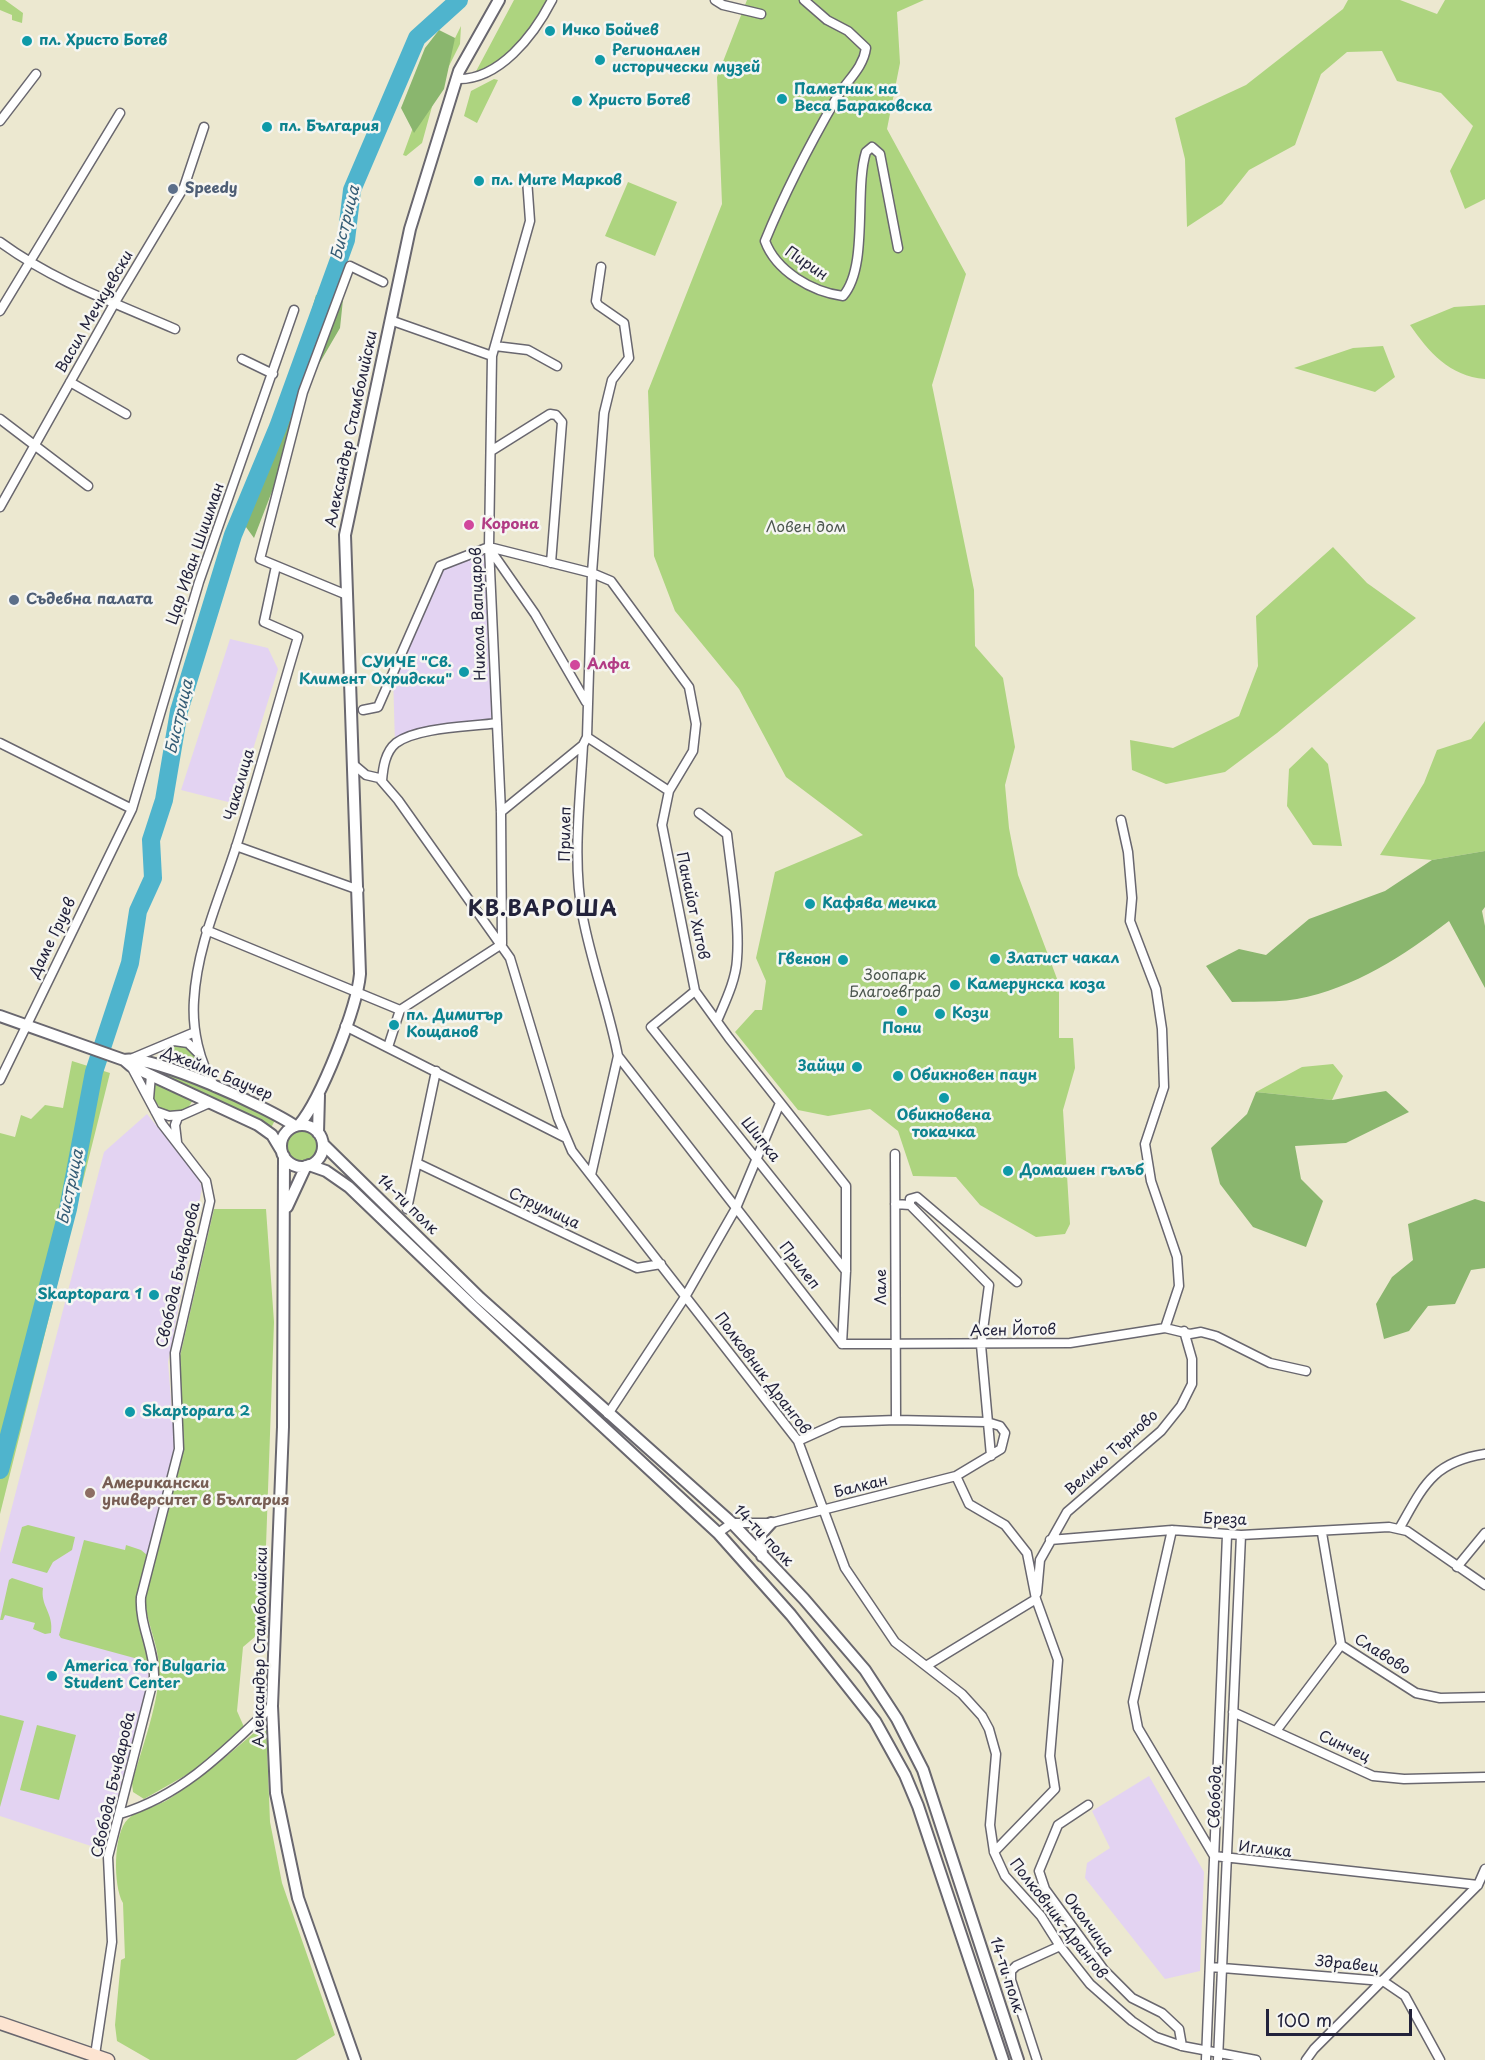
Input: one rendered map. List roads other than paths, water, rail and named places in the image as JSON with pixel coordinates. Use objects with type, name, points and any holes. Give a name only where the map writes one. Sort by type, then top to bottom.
[{"type":"main road","points":[[0,2023],[108,2060]]},
{"type":"street","name":"Александър Стамболийски","points":[[297,1126],[319,1092],[358,992],[359,890],[345,535],[410,229],[456,79],[499,0]]},
{"type":"street","points":[[456,79],[469,80],[505,62],[545,14],[552,0]]},
{"type":"street","points":[[715,0],[723,5],[761,14]]},
{"type":"street","name":"Пирин","points":[[804,0],[827,20],[848,31],[862,42],[865,54],[862,64],[837,98],[777,212],[765,241],[771,257],[793,275],[825,293],[843,296],[850,288],[859,243],[861,171],[866,152],[872,147],[880,154],[898,248]]},
{"type":"street","points":[[0,121],[36,74]]},
{"type":"street","points":[[0,311],[120,113]]},
{"type":"street","name":"Васил Мечкуевски","points":[[0,507],[114,304],[184,187],[204,127]]},
{"type":"street","name":"Никола Вапцаров","points":[[502,944],[501,812],[489,547],[492,356],[530,221],[527,179]]},
{"type":"street","points":[[0,242],[28,263],[114,304],[176,329]]},
{"type":"street","points":[[347,595],[260,559],[303,392],[350,266],[383,282]]},
{"type":"street","name":"Прилеп","points":[[601,267],[596,301],[598,305],[624,323],[629,358],[612,380],[604,413],[592,573],[585,741],[577,856],[583,918],[618,1056],[842,1344]]},
{"type":"street","name":"Цар Иван Шишман","points":[[132,809],[199,582],[294,310]]},
{"type":"street","points":[[390,320],[492,356]]},
{"type":"street","points":[[495,346],[528,350],[557,366]]},
{"type":"street","points":[[242,359],[273,374]]},
{"type":"street","points":[[70,382],[126,414]]},
{"type":"street","points":[[491,451],[550,414],[556,415],[562,422],[551,563]]},
{"type":"street","points":[[0,419],[35,448],[88,486]]},
{"type":"street","points":[[363,710],[378,707],[440,566],[489,547],[535,614],[586,704]]},
{"type":"street","name":"Панайот Хитов","points":[[489,547],[592,573],[611,582],[689,687],[696,724],[693,751],[669,791],[662,825],[695,991],[846,1186],[846,1271],[842,1344]]},
{"type":"street","name":"Чакалица","points":[[215,1087],[203,1061],[195,1032],[194,998],[206,930],[236,846],[298,638],[264,622],[276,566]]},
{"type":"street","points":[[381,781],[384,760],[395,744],[413,734],[497,723]]},
{"type":"street","points":[[501,812],[585,741],[669,791]]},
{"type":"street","points":[[0,743],[132,809]]},
{"type":"street","name":"Полковник Дрангов","points":[[353,764],[366,775],[381,781],[502,944],[517,976],[564,1137],[798,1441],[806,1458],[822,1510],[845,1568],[856,1588],[895,1642],[972,1704],[989,1729],[996,1754],[990,1814],[994,1852],[1005,1876],[1041,1916],[1060,1946],[1108,2003],[1156,2037],[1206,2056],[1256,2060]]},
{"type":"street","name":"Даме Груев","points":[[0,1080],[132,809]]},
{"type":"street","points":[[699,813],[727,834],[733,894],[737,959],[733,978],[717,1021]]},
{"type":"street","points":[[1121,820],[1128,852],[1132,898],[1130,921],[1156,989],[1162,1029],[1164,1087],[1145,1144],[1151,1181],[1177,1257],[1179,1286],[1165,1328]]},
{"type":"street","points":[[236,846],[359,890]]},
{"type":"street","points":[[206,930],[400,1010]]},
{"type":"street","points":[[388,1047],[400,1010],[502,944]]},
{"type":"street","name":"Шипка","points":[[695,991],[651,1026],[846,1271]]},
{"type":"street","name":"Джеймс Баучер","points":[[0,1016],[129,1061],[154,1064],[215,1087],[281,1116],[297,1126]]},
{"type":"street","points":[[345,1026],[564,1137]]},
{"type":"street","points":[[129,1061],[195,1032]]},
{"type":"street","points":[[169,1042],[193,1046],[203,1061]]},
{"type":"street","points":[[149,1102],[154,1064],[169,1042]]},
{"type":"street","points":[[591,1175],[618,1056]]},
{"type":"street","name":"Джеймс Баучер","points":[[129,1061],[207,1104],[266,1130],[282,1153]]},
{"type":"street","name":"Свобода Бъчварова","points":[[95,2055],[112,1942],[108,1857],[154,1677],[152,1655],[141,1615],[141,1597],[178,1449],[175,1353],[210,1201],[206,1181],[154,1111],[129,1061]]},
{"type":"street","points":[[407,1209],[436,1071]]},
{"type":"street","name":"Александър Стамболийски","points":[[318,1132],[319,1092]]},
{"type":"street","points":[[608,1414],[686,1297],[736,1208],[780,1103]]},
{"type":"street","points":[[154,1111],[169,1116],[181,1115],[207,1104]]},
{"type":"street","points":[[178,1146],[175,1125],[181,1115]]},
{"type":"street","points":[[297,1126],[308,1126],[318,1132],[322,1144],[319,1158],[308,1166],[293,1165],[282,1153],[284,1135],[297,1126]]},
{"type":"street","name":"14-ти полк","points":[[322,1144],[480,1298],[732,1523],[865,1670],[910,1743],[923,1770],[1018,2060]]},
{"type":"street","name":"Александър Стамболийски","points":[[282,1153],[283,1427],[272,1706],[276,1793],[284,1840],[298,1898],[355,2060]]},
{"type":"street","name":"Лале","points":[[895,1154],[896,1420]]},
{"type":"street","name":"Струмица","points":[[417,1163],[637,1268],[661,1264]]},
{"type":"street","name":"Александър Стамболийски","points":[[282,1222],[291,1194],[308,1166]]},
{"type":"street","name":"14-ти полк","points":[[308,1166],[326,1171],[349,1187],[474,1307],[718,1533],[819,1650],[875,1721],[889,1743],[918,1806],[1003,2060]]},
{"type":"street","points":[[910,1205],[910,1199],[917,1197],[1017,1282]]},
{"type":"street","points":[[798,1441],[840,1422],[896,1420],[987,1422],[1000,1426],[1005,1433],[1001,1449],[991,1456],[987,1422],[981,1345],[989,1285],[910,1205],[896,1204]]},
{"type":"street","name":"Асен Йотов","points":[[842,1344],[1070,1343],[1165,1328],[1190,1334],[1201,1332],[1216,1336],[1270,1363],[1306,1371]]},
{"type":"street","name":"Велико Търново","points":[[994,1852],[1055,1789],[1050,1755],[1059,1660],[1036,1599],[1040,1560],[1067,1512],[1161,1431],[1181,1406],[1192,1384],[1192,1359],[1184,1331]]},
{"type":"street","points":[[1485,1454],[1442,1468],[1432,1475],[1399,1529],[1407,1531],[1485,1585]]},
{"type":"street","name":"Балкан","points":[[732,1523],[771,1523],[957,1476],[991,1456]]},
{"type":"street","points":[[926,1666],[1036,1599],[1027,1553],[1005,1525],[969,1504],[957,1476]]},
{"type":"street","points":[[718,1533],[732,1523]]},
{"type":"street","points":[[762,1556],[761,1534],[771,1523]]},
{"type":"street","name":"Бреза","points":[[1050,1540],[1172,1530],[1240,1535],[1322,1533],[1389,1527],[1399,1529]]},
{"type":"street","points":[[1172,1530],[1132,1702],[1133,1713],[1138,1728],[1214,1856]]},
{"type":"street","name":"Славово","points":[[1322,1533],[1341,1645],[1416,1693],[1440,1698],[1485,1697]]},
{"type":"street","points":[[1457,1567],[1485,1533]]},
{"type":"street","name":"Свобода","points":[[1206,2056],[1227,1535]]},
{"type":"street","name":"Свобода","points":[[1218,2056],[1240,1535]]},
{"type":"street","points":[[1276,1731],[1341,1645]]},
{"type":"street","points":[[120,1814],[159,1798],[211,1765],[272,1706]]},
{"type":"street","name":"Синчец","points":[[1233,1712],[1373,1776],[1404,1779],[1485,1777]]},
{"type":"street","name":"Околчица","points":[[1088,1805],[1058,1825],[1039,1871],[1045,1889],[1104,1970],[1132,1998],[1162,2013],[1179,2029],[1182,2046]]},
{"type":"street","name":"Иглика","points":[[1214,1856],[1478,1886]]},
{"type":"street","points":[[1306,2060],[1314,2049],[1478,1886],[1485,1869]]},
{"type":"street","points":[[1037,2060],[1011,1980],[1011,1971],[1016,1966],[1060,1946]]},
{"type":"street","name":"Здравец","points":[[1210,1966],[1383,1981],[1405,1996],[1440,2060]]},
{"type":"waterway","name":"Бистрица","points":[[0,1470],[68,1209],[94,1072],[130,963],[138,911],[153,878],[151,840],[164,800],[179,711],[233,535],[278,427],[346,240],[352,190],[417,38],[459,0]]},
{"type":"place","name":"Ичко Бойчев","points":[[550,31]]},
{"type":"place","name":"пл. Христо Ботев","points":[[27,41]]},
{"type":"place","name":"Регионален исторически музей","points":[[600,60]]},
{"type":"place","name":"Паметник на Веса Бараковска","points":[[782,99]]},
{"type":"place","name":"Христо Ботев","points":[[577,101]]},
{"type":"place","name":"пл. България","points":[[267,127]]},
{"type":"place","name":"пл. Мите Марков","points":[[479,181]]},
{"type":"place","name":"Speedy","points":[[173,189]]},
{"type":"place","name":"Корона","points":[[469,525]]},
{"type":"place","name":"Съдебна палата","points":[[14,600]]},
{"type":"place","name":"Алфа","points":[[575,665]]},
{"type":"place","name":"СУИЧЕ \"Св. Климент Охридски\"","points":[[464,672]]},
{"type":"place","name":"Кафява мечка","points":[[810,904]]},
{"type":"place","name":"Златист чакал","points":[[995,959]]},
{"type":"place","name":"Гвенон","points":[[843,960]]},
{"type":"place","name":"Камерунска коза","points":[[955,985]]},
{"type":"place","name":"Пони","points":[[902,1011]]},
{"type":"place","name":"Кози","points":[[940,1014]]},
{"type":"place","name":"пл. Димитър Кощанов","points":[[394,1025]]},
{"type":"place","name":"Зайци","points":[[857,1067]]},
{"type":"place","name":"Обикновен паун","points":[[898,1076]]},
{"type":"place","name":"Обикновена токачка","points":[[944,1098]]},
{"type":"place","name":"Домашен гълъб","points":[[1008,1171]]},
{"type":"place","name":"Skaptopara 1","points":[[154,1295]]},
{"type":"place","name":"Skaptopara 2","points":[[130,1412]]},
{"type":"place","name":"Американски университет в България","points":[[90,1493]]},
{"type":"place","name":"America for Bulgaria Student Center","points":[[52,1676]]},
{"type":"district","name":"КВ.ВАРОША","points":[[543,910]]},
{"type":"park label","name":"Ловен дом","points":[[806,528]]},
{"type":"park label","name":"Зоопарк Благоевград","points":[[895,984]]}]
